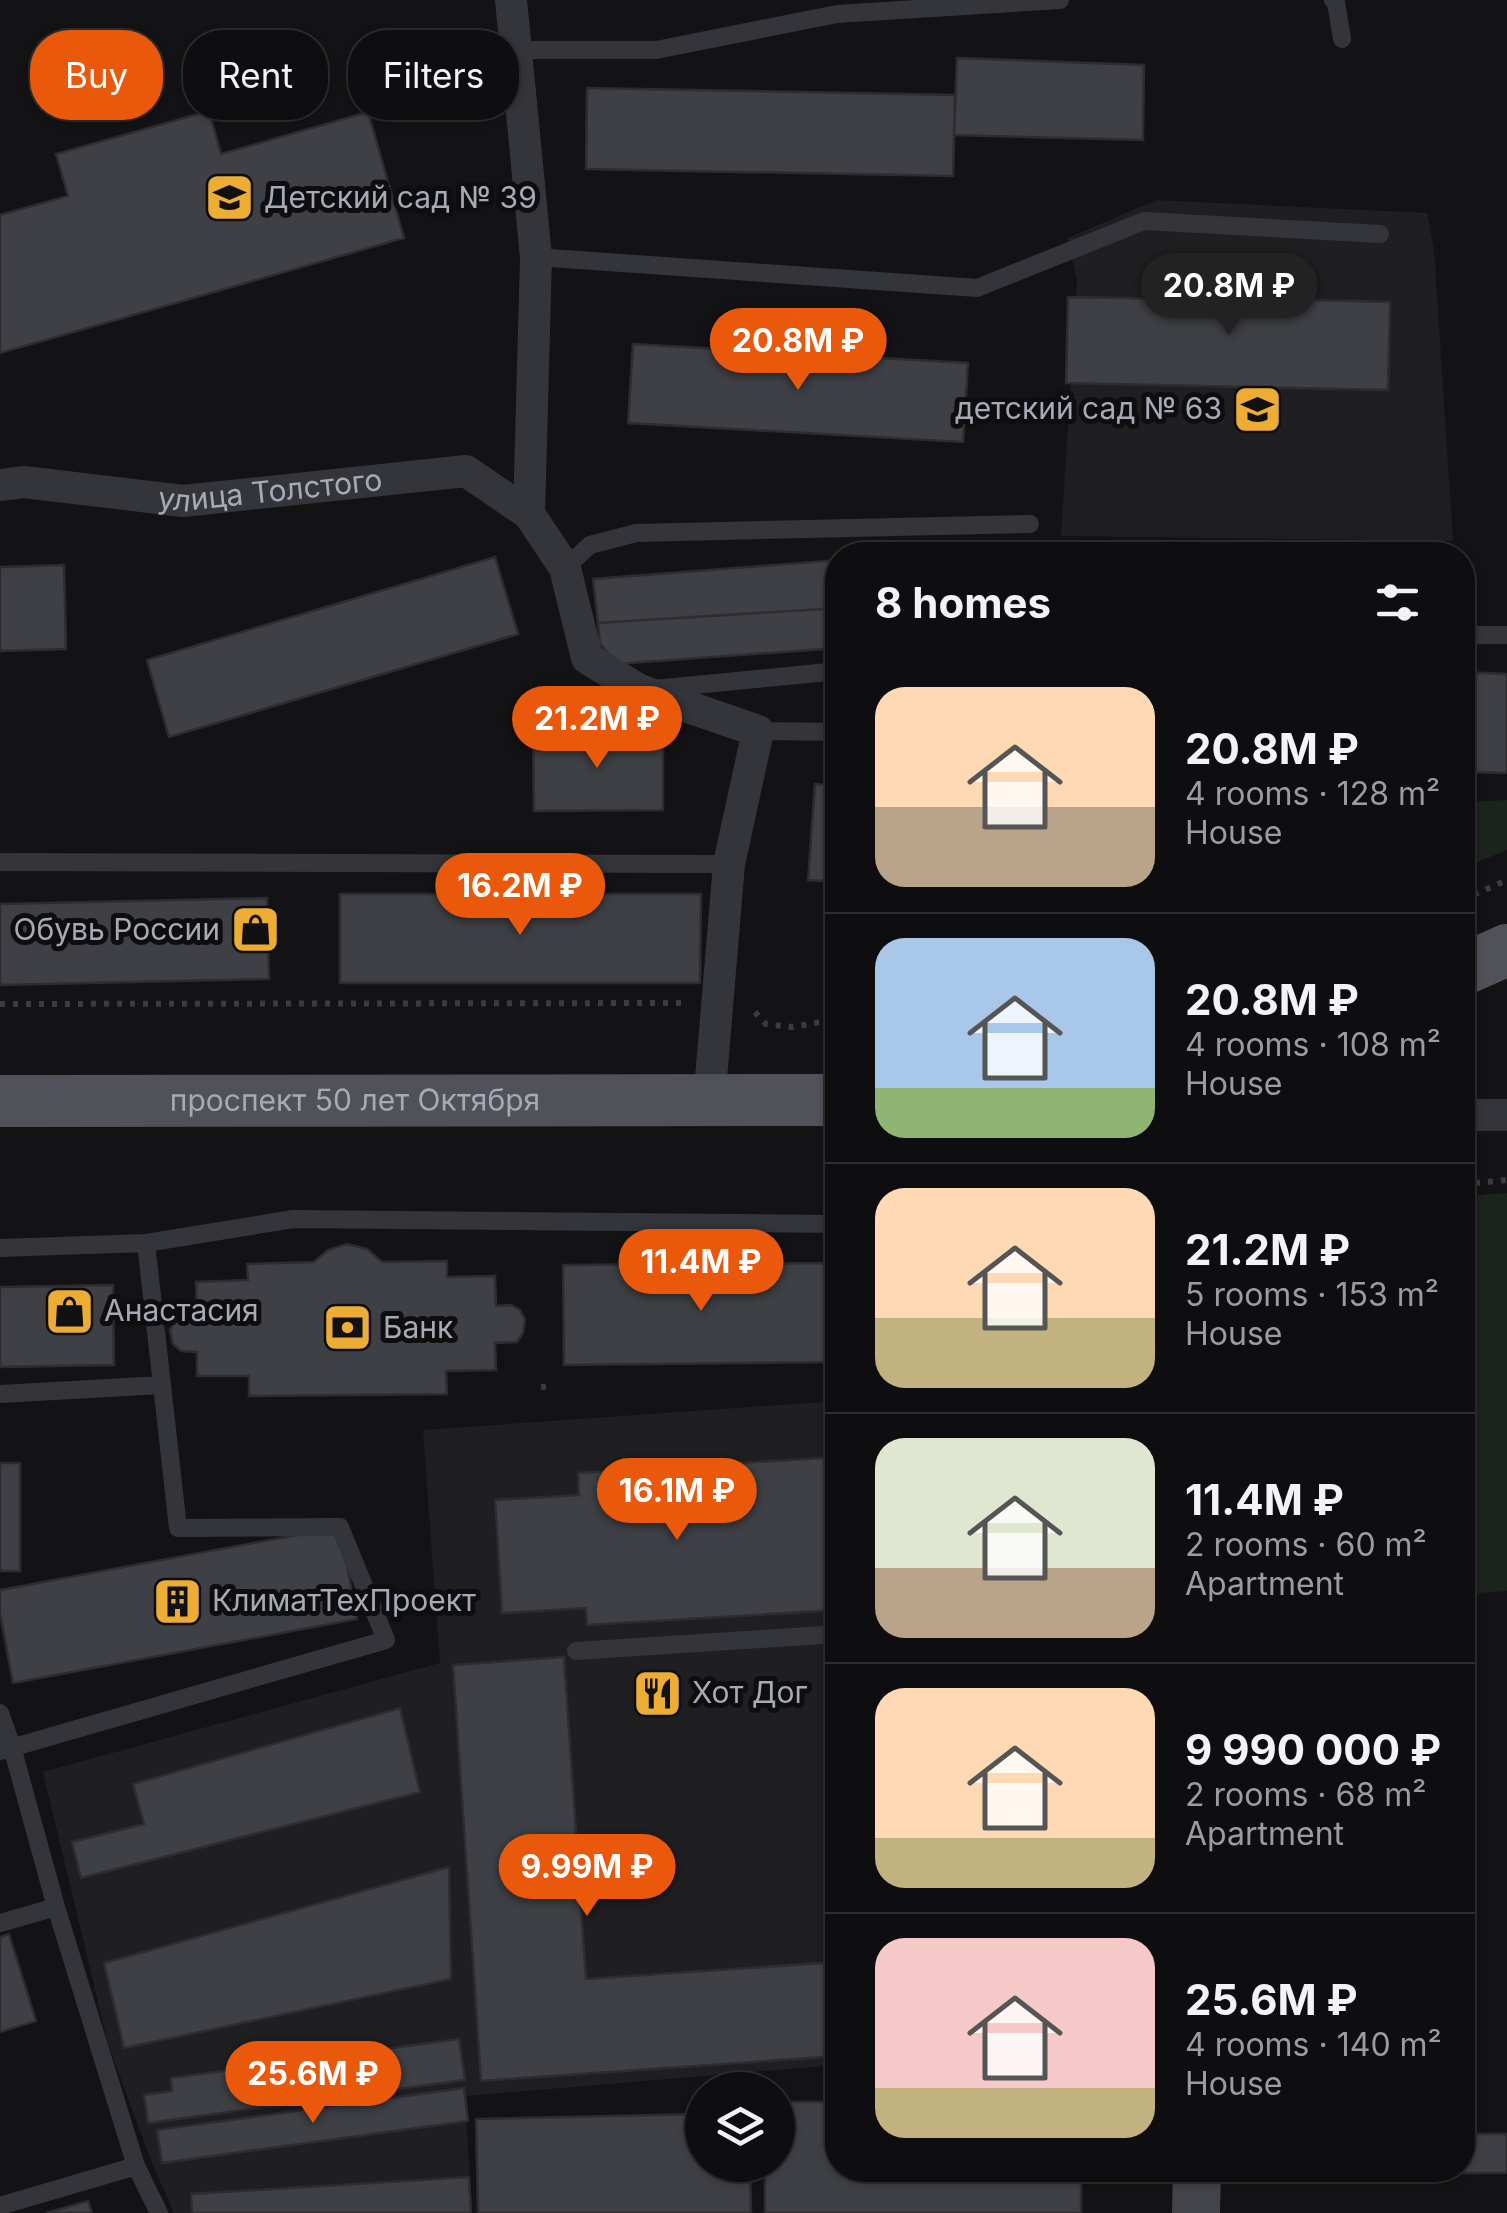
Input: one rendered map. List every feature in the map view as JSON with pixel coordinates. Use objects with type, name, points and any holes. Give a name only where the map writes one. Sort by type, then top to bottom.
[{"type":"main road","points":[[1475,964],[1507,950]]},
{"type":"main road","name":"проспект 50 лет Октября","points":[[0,1101],[825,1100]]},
{"type":"street","points":[[511,0],[515,30]]},
{"type":"street","points":[[519,72],[536,257],[529,514],[565,568],[587,658],[640,690],[758,732],[729,864],[709,1102]]},
{"type":"street","name":"улица Толстого","points":[[0,485],[24,482],[183,501],[466,471],[529,514]]},
{"type":"street","points":[[1475,1114],[1507,1115]]},
{"type":"street","points":[[1196,2182],[1196,2213]]},
{"type":"lane","points":[[519,50],[656,50],[837,14],[1060,0]]},
{"type":"lane","points":[[1334,0],[1342,39]]},
{"type":"lane","points":[[536,257],[977,288],[1144,220],[1380,234]]},
{"type":"lane","points":[[565,568],[590,545],[636,534],[1030,524]]},
{"type":"lane","points":[[1475,635],[1507,634]]},
{"type":"lane","points":[[640,690],[825,672]]},
{"type":"lane","points":[[758,732],[825,732]]},
{"type":"lane","points":[[0,862],[729,864]]},
{"type":"lane","points":[[0,1248],[146,1243],[294,1219],[825,1224]]},
{"type":"lane","points":[[6,1749],[386,1640],[340,1527],[178,1528],[146,1243]]},
{"type":"lane","points":[[0,1394],[162,1384]]},
{"type":"lane","points":[[576,1651],[825,1635]]},
{"type":"lane","points":[[0,1713],[6,1749],[136,2166],[159,2213]]},
{"type":"lane","points":[[0,1922],[56,1907]]},
{"type":"lane","points":[[0,2206],[136,2166]]},
{"type":"path","points":[[1475,894],[1507,880]]},
{"type":"path","points":[[0,1004],[691,1003],[741,998],[766,1024],[792,1027],[825,1021]]},
{"type":"path","points":[[1475,1183],[1507,1180]]},
{"type":"path","points":[[541,1387],[554,1386]]},
{"type":"shaded area","name":"детский сад № 63","points":[[1156,200],[1427,213],[1434,249],[1453,541],[1061,536],[1077,281],[1068,238]]},
{"type":"shaded area","points":[[1507,800],[1507,850],[1475,863],[1475,801]]},
{"type":"shaded area","points":[[1507,1193],[1507,1591],[1475,1593],[1475,1195]]},
{"type":"shaded area","points":[[825,1402],[825,2066],[685,2072],[685,2078],[465,2096],[472,2213],[174,2213],[108,2044],[43,1772],[440,1663],[423,1430]]},
{"type":"building","points":[[957,58],[1144,65],[1143,140],[954,135]]},
{"type":"building","points":[[587,88],[955,95],[953,176],[586,169]]},
{"type":"building","points":[[183,118],[212,120],[221,154],[348,118],[370,120],[404,238],[0,353],[0,215],[68,196],[56,154]]},
{"type":"building","points":[[1181,268],[1274,270],[1274,299],[1390,302],[1388,390],[1066,383],[1068,297],[1180,299]]},
{"type":"building","points":[[633,344],[968,363],[963,442],[628,423]]},
{"type":"building","points":[[495,557],[518,634],[169,737],[147,660]]},
{"type":"building","points":[[825,561],[825,609],[598,623],[593,579]]},
{"type":"building","points":[[64,565],[66,649],[0,651],[0,567]]},
{"type":"building","points":[[825,609],[825,649],[616,664],[600,643],[598,623]]},
{"type":"building","points":[[1475,673],[1507,674],[1507,773],[1475,772]]},
{"type":"building","points":[[641,729],[663,747],[663,810],[534,811],[533,730]]},
{"type":"building","points":[[815,784],[825,785],[825,881],[808,880]]},
{"type":"building","points":[[340,894],[701,894],[700,983],[340,983]]},
{"type":"building","points":[[267,898],[269,979],[0,985],[0,904]]},
{"type":"building","points":[[347,1244],[367,1249],[382,1262],[447,1261],[447,1277],[495,1276],[496,1306],[511,1305],[520,1310],[525,1320],[523,1333],[517,1342],[495,1343],[496,1370],[446,1371],[447,1394],[249,1396],[249,1376],[197,1376],[197,1352],[181,1351],[173,1344],[170,1330],[176,1318],[184,1312],[197,1311],[196,1282],[248,1280],[247,1264],[314,1262],[328,1250]]},
{"type":"building","points":[[825,1263],[825,1362],[564,1365],[563,1265]]},
{"type":"building","points":[[113,1285],[114,1365],[0,1367],[0,1287]]},
{"type":"building","points":[[825,1458],[825,1611],[587,1625],[586,1608],[502,1613],[495,1500],[579,1495],[578,1473]]},
{"type":"building","points":[[0,1463],[20,1463],[20,1571],[0,1571]]},
{"type":"building","name":"КлиматТехПроект","points":[[340,1527],[357,1619],[13,1683],[0,1613],[0,1590]]},
{"type":"building","points":[[564,1657],[586,1979],[825,1963],[825,2057],[481,2081],[453,1665]]},
{"type":"building","points":[[400,1708],[420,1792],[81,1878],[72,1842],[144,1824],[133,1784]]},
{"type":"building","points":[[449,1867],[451,1979],[124,2048],[104,1963]]},
{"type":"building","points":[[9,1934],[36,2021],[0,2032],[0,1937]]},
{"type":"building","points":[[459,2039],[465,2080],[148,2123],[144,2095],[172,2091],[171,2078]]},
{"type":"building","points":[[464,2088],[468,2121],[162,2163],[157,2130]]},
{"type":"building","points":[[795,2102],[825,2102],[825,2182],[1081,2182],[1081,2213],[765,2213],[765,2182],[795,2182]]},
{"type":"building","points":[[685,2114],[685,2182],[750,2182],[751,2213],[478,2213],[476,2119]]},
{"type":"building","points":[[1475,2134],[1507,2134],[1507,2173],[1475,2173]]},
{"type":"building","points":[[469,2177],[471,2213],[192,2213],[191,2194]]},
{"type":"building","points":[[88,2201],[92,2213],[46,2213]]},
{"type":"place","name":"Детский сад № 39","points":[[229,198]]},
{"type":"place","name":"детский сад № 63","points":[[1257,409]]},
{"type":"place","name":"Обувь России","points":[[255,930]]},
{"type":"place","name":"Анастасия","points":[[69,1311]]},
{"type":"place","name":"Банк","points":[[348,1328]]},
{"type":"place","name":"КлиматТехПроект","points":[[177,1601]]},
{"type":"place","name":"Хот Дог","points":[[657,1693]]}]
